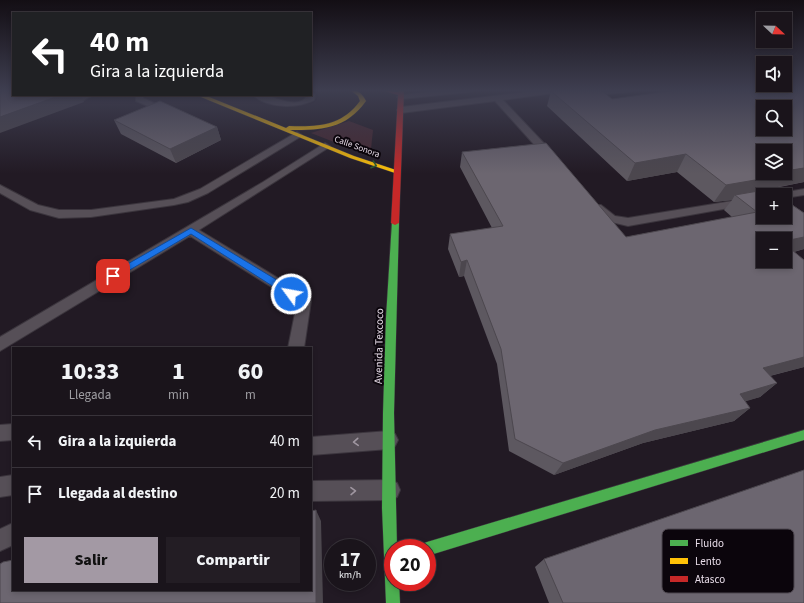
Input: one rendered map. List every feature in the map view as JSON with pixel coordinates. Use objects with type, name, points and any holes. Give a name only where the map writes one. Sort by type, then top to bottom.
[{"type":"street","name":"Calle Sonora","points":[[256,118],[325,146],[397,172]]},
{"type":"street","points":[[278,127],[317,128],[330,126],[347,118]]},
{"type":"street","name":"Avenida Texcoco","points":[[391,539],[389,440],[392,280],[400,118]]},
{"type":"street","points":[[436,545],[804,435]]},
{"type":"street","name":"Avenida Texcoco","points":[[393,591],[393,603]]},
{"type":"lane","points":[[515,118],[558,165]]},
{"type":"lane","points":[[0,188],[24,204],[46,212],[59,214],[83,213],[174,202],[184,200],[204,190],[297,135]]},
{"type":"lane","points":[[2,340],[191,231],[325,146]]},
{"type":"lane","points":[[792,194],[804,192]]},
{"type":"lane","points":[[589,199],[605,216],[614,221],[628,222],[756,200]]},
{"type":"lane","points":[[191,231],[304,301],[296,347]]},
{"type":"lane","points":[[0,433],[12,432]]},
{"type":"lane","points":[[312,446],[389,440]]},
{"type":"lane","points":[[0,487],[12,486]]},
{"type":"lane","points":[[312,492],[390,490]]},
{"type":"lane","points":[[0,541],[12,534]]},
{"type":"shaded area","points":[[349,121],[373,130],[371,149],[362,153],[311,133]]},
{"type":"building","points":[[119,118],[198,118],[217,127],[170,149],[114,120]]},
{"type":"building","points":[[583,118],[756,118],[756,136],[792,136],[792,118],[804,118],[804,168],[792,170],[792,144],[756,144],[756,180],[726,185],[686,154],[635,163]]},
{"type":"building","points":[[546,143],[626,237],[756,212],[756,224],[792,224],[792,205],[804,213],[804,237],[792,240],[792,232],[756,232],[756,268],[792,268],[792,250],[804,260],[804,357],[763,368],[777,383],[740,394],[750,408],[655,430],[563,463],[515,439],[501,349],[467,260],[461,262],[450,234],[503,226],[462,152]]},
{"type":"building","points":[[756,191],[756,211],[735,195]]},
{"type":"building","points":[[804,470],[804,603],[563,603],[544,559]]},
{"type":"building","points":[[316,510],[316,603],[0,603],[0,564],[12,560],[12,591],[312,591],[312,511]]},
{"type":"traffic: fast","points":[[393,603],[390,556],[388,413],[395,223]]},
{"type":"traffic: fast","points":[[436,546],[804,435]]},
{"type":"traffic: slow","points":[[256,118],[352,157],[397,172]]},
{"type":"traffic: slow","points":[[289,128],[321,127],[340,122],[347,118]]},
{"type":"traffic: jam","points":[[395,223],[400,118]]},
{"type":"route","points":[[113,276],[191,231],[291,294]]}]
